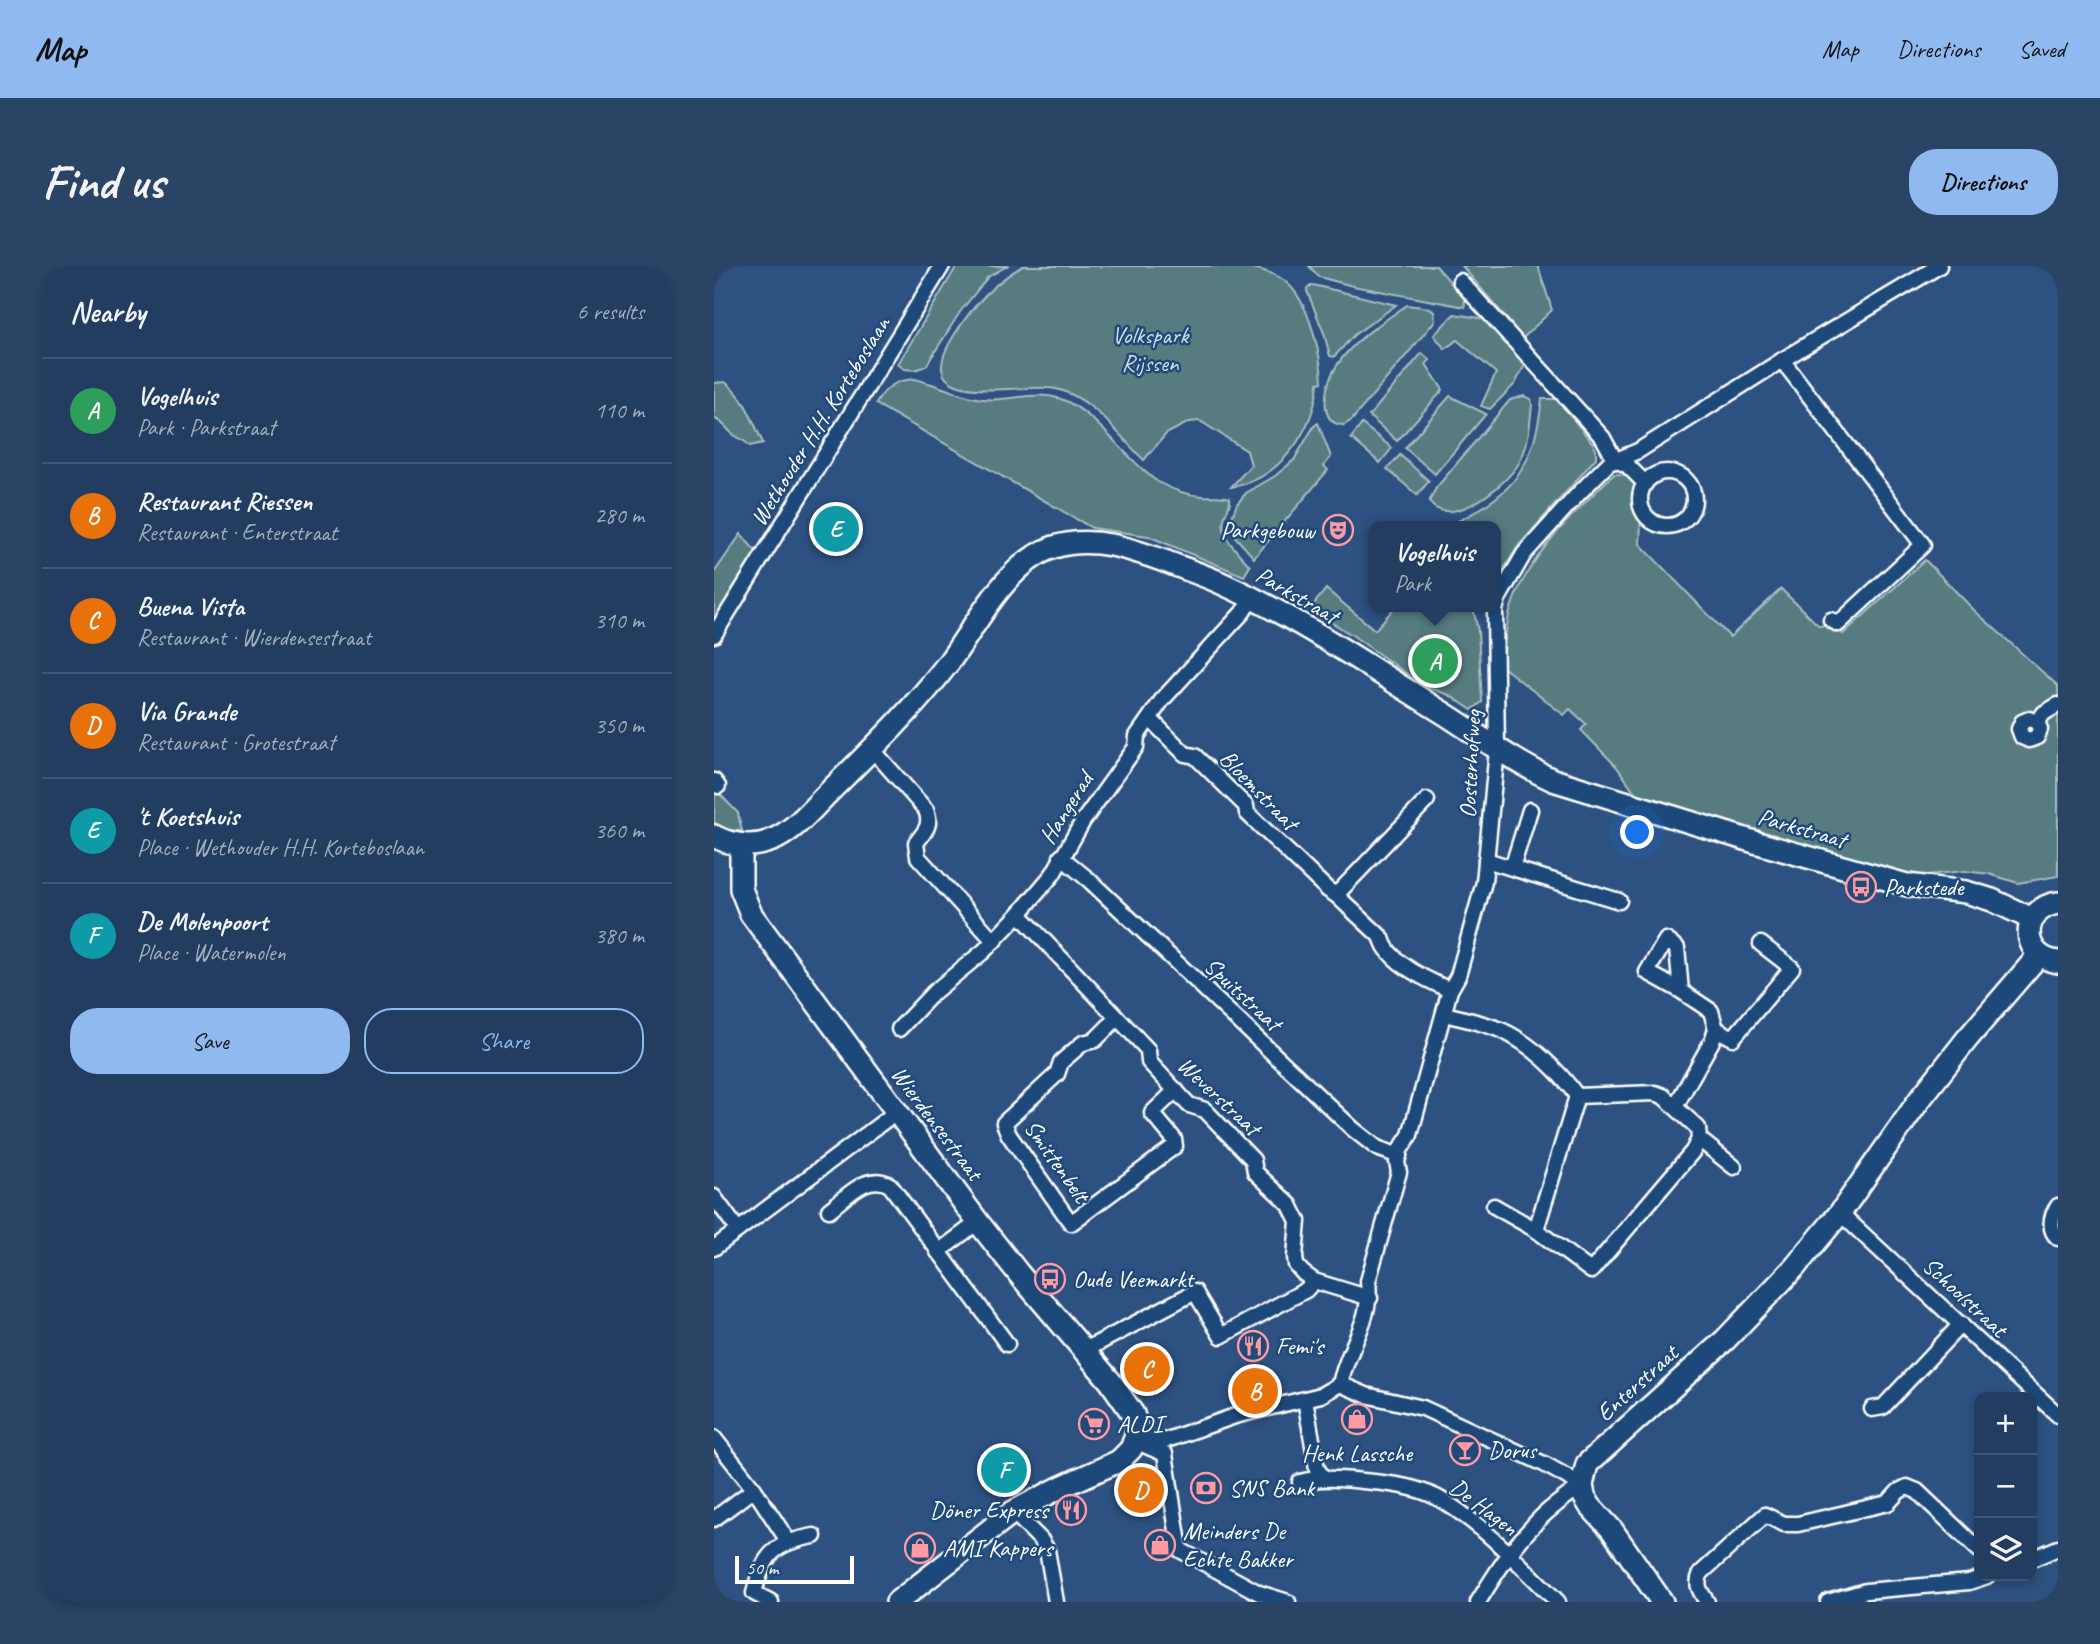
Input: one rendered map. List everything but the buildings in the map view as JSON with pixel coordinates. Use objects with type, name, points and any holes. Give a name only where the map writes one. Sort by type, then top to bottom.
[{"type":"street","name":"Wethouder H.H. Korteboslaan","points":[[714,635],[942,266]]},
{"type":"street","name":"Oosterhofweg","points":[[1501,595],[1516,566],[1534,542],[1578,494],[1615,460],[1638,451],[1782,360],[1939,266]]},
{"type":"street","points":[[1460,281],[1603,438],[1615,460],[1627,465],[1645,483]]},
{"type":"street","points":[[1782,360],[1923,545],[1838,624],[1831,620]]},
{"type":"street","name":"Parkstraat","points":[[741,845],[761,843],[779,837],[809,811],[927,690],[1009,578],[1034,556],[1054,547],[1076,543],[1120,546],[1219,582],[1252,598],[1422,700],[1497,750],[1553,780],[1758,843],[1907,885],[1966,892],[1992,900],[2032,919]]},
{"type":"street","name":"Hangerad","points":[[899,1029],[934,992],[1019,915],[1052,874],[1113,777],[1119,774],[1136,747],[1137,736],[1163,700],[1243,612],[1252,598]]},
{"type":"street","name":"Oosterhofweg","points":[[1340,1384],[1344,1365],[1361,1331],[1370,1297],[1368,1281],[1399,1172],[1399,1156],[1410,1135],[1450,990],[1458,976],[1484,882],[1497,750],[1495,612]]},
{"type":"street","points":[[2037,722],[2044,713],[2058,705]]},
{"type":"street","name":"Bloemstraat","points":[[1150,719],[1185,754],[1195,757],[1246,806],[1247,813],[1382,938],[1384,946],[1415,974],[1450,990]]},
{"type":"street","points":[[872,749],[926,810],[930,819],[928,828],[916,844],[918,857],[993,941]]},
{"type":"street","points":[[1336,895],[1427,800]]},
{"type":"street","points":[[1512,868],[1530,810]]},
{"type":"street","points":[[714,836],[741,845]]},
{"type":"street","name":"Wierdensestraat","points":[[741,845],[741,889],[751,914],[895,1113],[978,1222],[1110,1381],[1133,1414],[1138,1430],[1135,1441]]},
{"type":"street","name":"Spuitstraat","points":[[1061,857],[1100,890],[1353,1129],[1377,1148],[1399,1156]]},
{"type":"street","points":[[1486,860],[1619,901]]},
{"type":"street","points":[[2048,959],[2029,939],[2032,919],[2046,906],[2058,903]]},
{"type":"street","name":"Weverstraat","points":[[1019,915],[1148,1050],[1149,1062],[1189,1105],[1205,1110],[1253,1160],[1255,1172],[1290,1205],[1298,1222],[1296,1265],[1314,1281]]},
{"type":"street","points":[[1716,1029],[1733,1038],[1792,968],[1761,944]]},
{"type":"street","name":"Enterstraat","points":[[1582,1485],[1584,1472],[1591,1458],[1725,1340],[1762,1303],[1840,1213],[1936,1079],[2048,959]]},
{"type":"street","points":[[1675,1107],[1716,1029],[1711,1012],[1681,991]]},
{"type":"street","points":[[1445,1014],[1500,1030],[1520,1040],[1567,1082],[1577,1096]]},
{"type":"street","name":"Smittenbelt","points":[[1117,1018],[1094,1040],[1083,1043],[1061,1062],[1057,1074],[1004,1123],[1009,1135],[1071,1223],[1175,1146],[1174,1139],[1152,1113],[1176,1090]]},
{"type":"street","points":[[1494,1206],[1536,1230],[1591,1271],[1693,1152],[1699,1139],[1699,1128],[1655,1093],[1577,1096]]},
{"type":"street","points":[[1536,1230],[1577,1096]]},
{"type":"street","points":[[714,1248],[895,1113]]},
{"type":"street","points":[[1699,1139],[1734,1167]]},
{"type":"street","points":[[829,1210],[869,1180],[881,1180],[890,1185],[1007,1344]]},
{"type":"street","points":[[714,1197],[738,1230]]},
{"type":"street","points":[[2058,1206],[2051,1221],[2054,1235],[2058,1238]]},
{"type":"street","name":"Schoolstraat","points":[[1840,1213],[2058,1415]]},
{"type":"street","points":[[938,1252],[978,1222]]},
{"type":"street","points":[[1085,1350],[1195,1292],[1220,1336],[1306,1290],[1314,1281],[1370,1297]]},
{"type":"street","points":[[1872,1409],[1883,1407],[1961,1324]]},
{"type":"street","points":[[1135,1441],[1164,1441],[1235,1416],[1321,1395],[1340,1384],[1366,1395],[1434,1413],[1544,1464],[1582,1485]]},
{"type":"street","points":[[1305,1399],[1317,1469],[1324,1477]]},
{"type":"street","points":[[714,1438],[754,1489],[788,1541]]},
{"type":"street","points":[[897,1602],[1013,1513],[1118,1461],[1131,1449],[1135,1441]]},
{"type":"street","points":[[1135,1441],[1165,1454],[1173,1528],[1180,1550],[1259,1592],[1288,1602]]},
{"type":"street","name":"De Hagen","points":[[1300,1482],[1324,1477],[1379,1482],[1415,1489],[1436,1497],[1459,1512],[1510,1555],[1558,1602]]},
{"type":"street","points":[[1478,1602],[1532,1526],[1582,1485]]},
{"type":"street","points":[[1582,1485],[1590,1506],[1612,1530],[1662,1602]]},
{"type":"street","points":[[1707,1602],[1699,1591],[1697,1581],[1701,1573],[1765,1515],[1784,1524],[1798,1524],[1888,1503],[1907,1487],[1917,1491],[1974,1545]]},
{"type":"street","points":[[714,1519],[754,1489]]},
{"type":"street","points":[[1013,1513],[1041,1540],[1047,1550],[1056,1602]]},
{"type":"street","points":[[771,1602],[754,1594],[770,1553],[788,1541],[814,1536]]},
{"type":"street","points":[[2037,1557],[2058,1548]]},
{"type":"street","points":[[1828,1602],[1866,1591],[1974,1580]]},
{"type":"green space","points":[[957,266],[1007,266],[988,277],[960,312],[926,366],[915,370],[904,369],[898,364]]},
{"type":"green space","name":"Volkspark Rijssen","points":[[1023,266],[1246,266],[1268,272],[1287,283],[1302,303],[1312,329],[1322,382],[1318,383],[1310,418],[1292,450],[1265,474],[1231,487],[1251,465],[1247,451],[1200,421],[1189,422],[1166,434],[1144,460],[1089,405],[1058,389],[990,390],[954,384],[944,375],[943,360],[953,337],[984,297],[1002,280]]},
{"type":"green space","points":[[1309,266],[1436,266],[1464,297],[1465,307],[1353,286],[1319,277]]},
{"type":"green space","points":[[1462,266],[1538,266],[1552,310],[1523,338]]},
{"type":"green space","points":[[1313,285],[1396,305],[1354,335],[1334,357],[1330,356],[1307,291],[1307,288]]},
{"type":"green space","points":[[1407,305],[1430,308],[1434,312],[1435,321],[1352,420],[1344,425],[1334,423],[1326,409],[1326,391],[1331,375],[1340,361],[1365,336]]},
{"type":"green space","points":[[1454,314],[1486,319],[1526,363],[1515,384],[1490,409],[1481,406],[1496,373],[1457,340],[1445,349],[1434,335]]},
{"type":"green space","points":[[1422,353],[1430,360],[1426,364],[1443,390],[1397,441],[1369,416]]},
{"type":"green space","points":[[915,379],[976,398],[1040,395],[1074,405],[1158,482],[1186,493],[1230,498],[1224,519],[1225,533],[1231,545],[1250,566],[1244,576],[1148,536],[1092,528],[876,404],[892,385]]},
{"type":"green space","points":[[725,382],[743,402],[763,443],[750,446],[714,418],[714,383]]},
{"type":"green space","points":[[1450,396],[1486,414],[1435,474],[1405,448]]},
{"type":"green space","points":[[1524,396],[1531,399],[1532,404],[1525,449],[1519,463],[1502,482],[1477,502],[1450,511],[1438,510],[1429,502],[1436,488],[1510,400]]},
{"type":"green space","points":[[1542,399],[1557,399],[1593,444],[1596,458],[1519,545],[1501,573],[1501,521],[1458,521],[1507,489],[1527,460]]},
{"type":"green space","points":[[1318,423],[1331,457],[1324,466],[1328,470],[1254,558],[1231,532],[1230,522],[1237,504],[1246,493],[1275,476],[1294,460]]},
{"type":"green space","points":[[1362,424],[1392,448],[1380,463],[1351,438]]},
{"type":"green space","points":[[1400,455],[1429,481],[1417,495],[1387,469]]},
{"type":"green space","points":[[1614,474],[1631,475],[1640,509],[1640,544],[1730,637],[1781,589],[1819,626],[1833,624],[1843,634],[1925,560],[1974,610],[2058,686],[2058,876],[2018,883],[1989,874],[1964,871],[1918,876],[1900,875],[1639,798],[1616,766],[1581,730],[1586,724],[1570,709],[1564,715],[1504,668],[1503,663],[1509,615],[1529,570],[1554,535]]},
{"type":"green space","points":[[741,534],[758,554],[714,623],[714,573]]},
{"type":"green space","points":[[1326,589],[1375,630],[1391,612],[1474,612],[1478,631],[1482,702],[1472,710],[1449,695],[1424,686],[1310,609]]},
{"type":"green space","points":[[715,789],[738,813],[742,831],[728,830],[714,822]]},
{"type":"place","name":"'t Koetshuis","points":[[836,529]]},
{"type":"place","name":"Parkgebouw","points":[[1338,530]]},
{"type":"place","name":"Vogelhuis","points":[[1435,661]]},
{"type":"place","name":"Parkstede","points":[[1861,887]]},
{"type":"place","name":"Oude Veemarkt","points":[[1050,1279]]},
{"type":"place","name":"Femi's","points":[[1253,1346]]},
{"type":"place","name":"Buena Vista","points":[[1147,1369]]},
{"type":"place","name":"Restaurant Riessen","points":[[1255,1391]]},
{"type":"place","name":"Henk Lassche","points":[[1357,1419]]},
{"type":"place","name":"ALDI","points":[[1094,1424]]},
{"type":"place","name":"Dorus","points":[[1465,1450]]},
{"type":"place","name":"De Molenpoort","points":[[1004,1470]]},
{"type":"place","name":"SNS Bank","points":[[1206,1488]]},
{"type":"place","name":"Via Grande","points":[[1141,1490]]},
{"type":"place","name":"Döner Express","points":[[1071,1510]]},
{"type":"place","name":"Meinders De Echte Bakker","points":[[1160,1545]]},
{"type":"place","name":"AMI Kappers","points":[[920,1548]]}]
